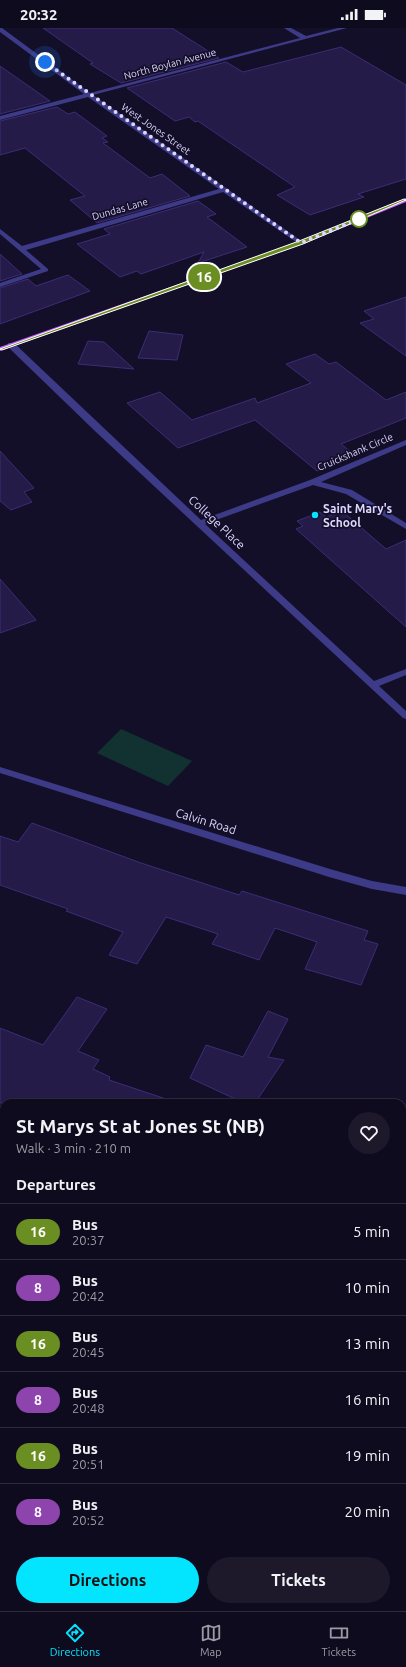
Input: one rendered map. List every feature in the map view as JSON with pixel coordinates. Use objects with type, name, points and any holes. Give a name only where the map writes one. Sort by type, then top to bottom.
[{"type":"main road","points":[[0,349],[301,243],[406,200]]},
{"type":"street","points":[[287,28],[305,38]]},
{"type":"street","name":"North Boylan Avenue","points":[[0,118],[344,28]]},
{"type":"street","name":"West Jones Street","points":[[0,29],[89,94],[301,243]]},
{"type":"street","name":"Dundas Lane","points":[[21,248],[225,189]]},
{"type":"street","points":[[0,231],[46,270],[0,285]]},
{"type":"street","name":"College Place","points":[[11,345],[104,435],[406,716]]},
{"type":"street","name":"Cruickshank Circle","points":[[200,523],[313,482],[406,442]]},
{"type":"street","name":"Cruickshank Circle","points":[[313,482],[349,492],[406,527]]},
{"type":"street","points":[[373,685],[406,672]]},
{"type":"street","name":"Calvin Road","points":[[0,770],[329,873],[372,885],[406,891]]},
{"type":"green space","points":[[121,729],[192,761],[168,786],[97,753]]},
{"type":"building","points":[[43,28],[172,28],[219,58],[121,83],[90,64],[93,63]]},
{"type":"building","points":[[341,47],[406,85],[406,179],[358,194],[364,197],[310,215],[277,195],[295,187],[198,121],[195,122],[189,117],[175,121],[127,88],[226,62],[243,72]]},
{"type":"building","points":[[0,66],[50,101],[0,114]]},
{"type":"building","points":[[57,107],[68,114],[75,112],[107,136],[102,138],[108,142],[103,143],[150,178],[162,174],[190,196],[97,223],[70,200],[85,196],[25,148],[0,155],[0,121]]},
{"type":"building","points":[[198,201],[216,214],[207,217],[247,247],[198,263],[204,252],[141,274],[137,271],[120,277],[77,244],[110,234],[104,229]]},
{"type":"building","points":[[0,254],[22,274],[0,281]]},
{"type":"building","points":[[68,275],[90,291],[0,324],[0,288],[28,279],[36,286]]},
{"type":"building","points":[[406,297],[406,356],[360,323],[374,319],[364,311]]},
{"type":"building","points":[[149,331],[183,335],[177,360],[138,358]]},
{"type":"building","points":[[88,341],[104,342],[134,369],[78,364]]},
{"type":"building","points":[[315,354],[329,364],[336,362],[386,400],[406,392],[406,418],[341,444],[356,456],[317,471],[255,420],[178,448],[127,403],[160,392],[192,420],[255,398],[257,403],[311,383],[286,364]]},
{"type":"building","points":[[0,451],[34,488],[24,492],[32,502],[11,510],[0,501]]},
{"type":"building","points":[[342,511],[386,549],[406,540],[406,627],[296,529],[303,526],[297,521],[320,512],[326,517]]},
{"type":"building","points":[[0,579],[36,620],[0,633]]},
{"type":"building","points":[[32,823],[141,863],[239,895],[242,891],[368,931],[364,940],[378,944],[361,985],[305,969],[317,942],[275,928],[259,960],[212,944],[218,934],[166,917],[137,964],[109,955],[123,932],[66,911],[68,909],[0,885],[0,836],[18,842]]},
{"type":"building","points":[[77,997],[107,1009],[78,1051],[99,1060],[93,1069],[110,1077],[109,1080],[166,1099],[0,1099],[0,1028],[43,1045]]},
{"type":"building","points":[[268,1011],[288,1019],[268,1057],[284,1060],[258,1099],[235,1099],[190,1078],[206,1045],[243,1057]]},
{"type":"bus line","name":"16","points":[[0,349],[301,243],[406,200]]},
{"type":"place","name":"Saint Mary's School","points":[[315,515]]},
{"type":"route","points":[[45,62],[301,243],[359,219]]}]
